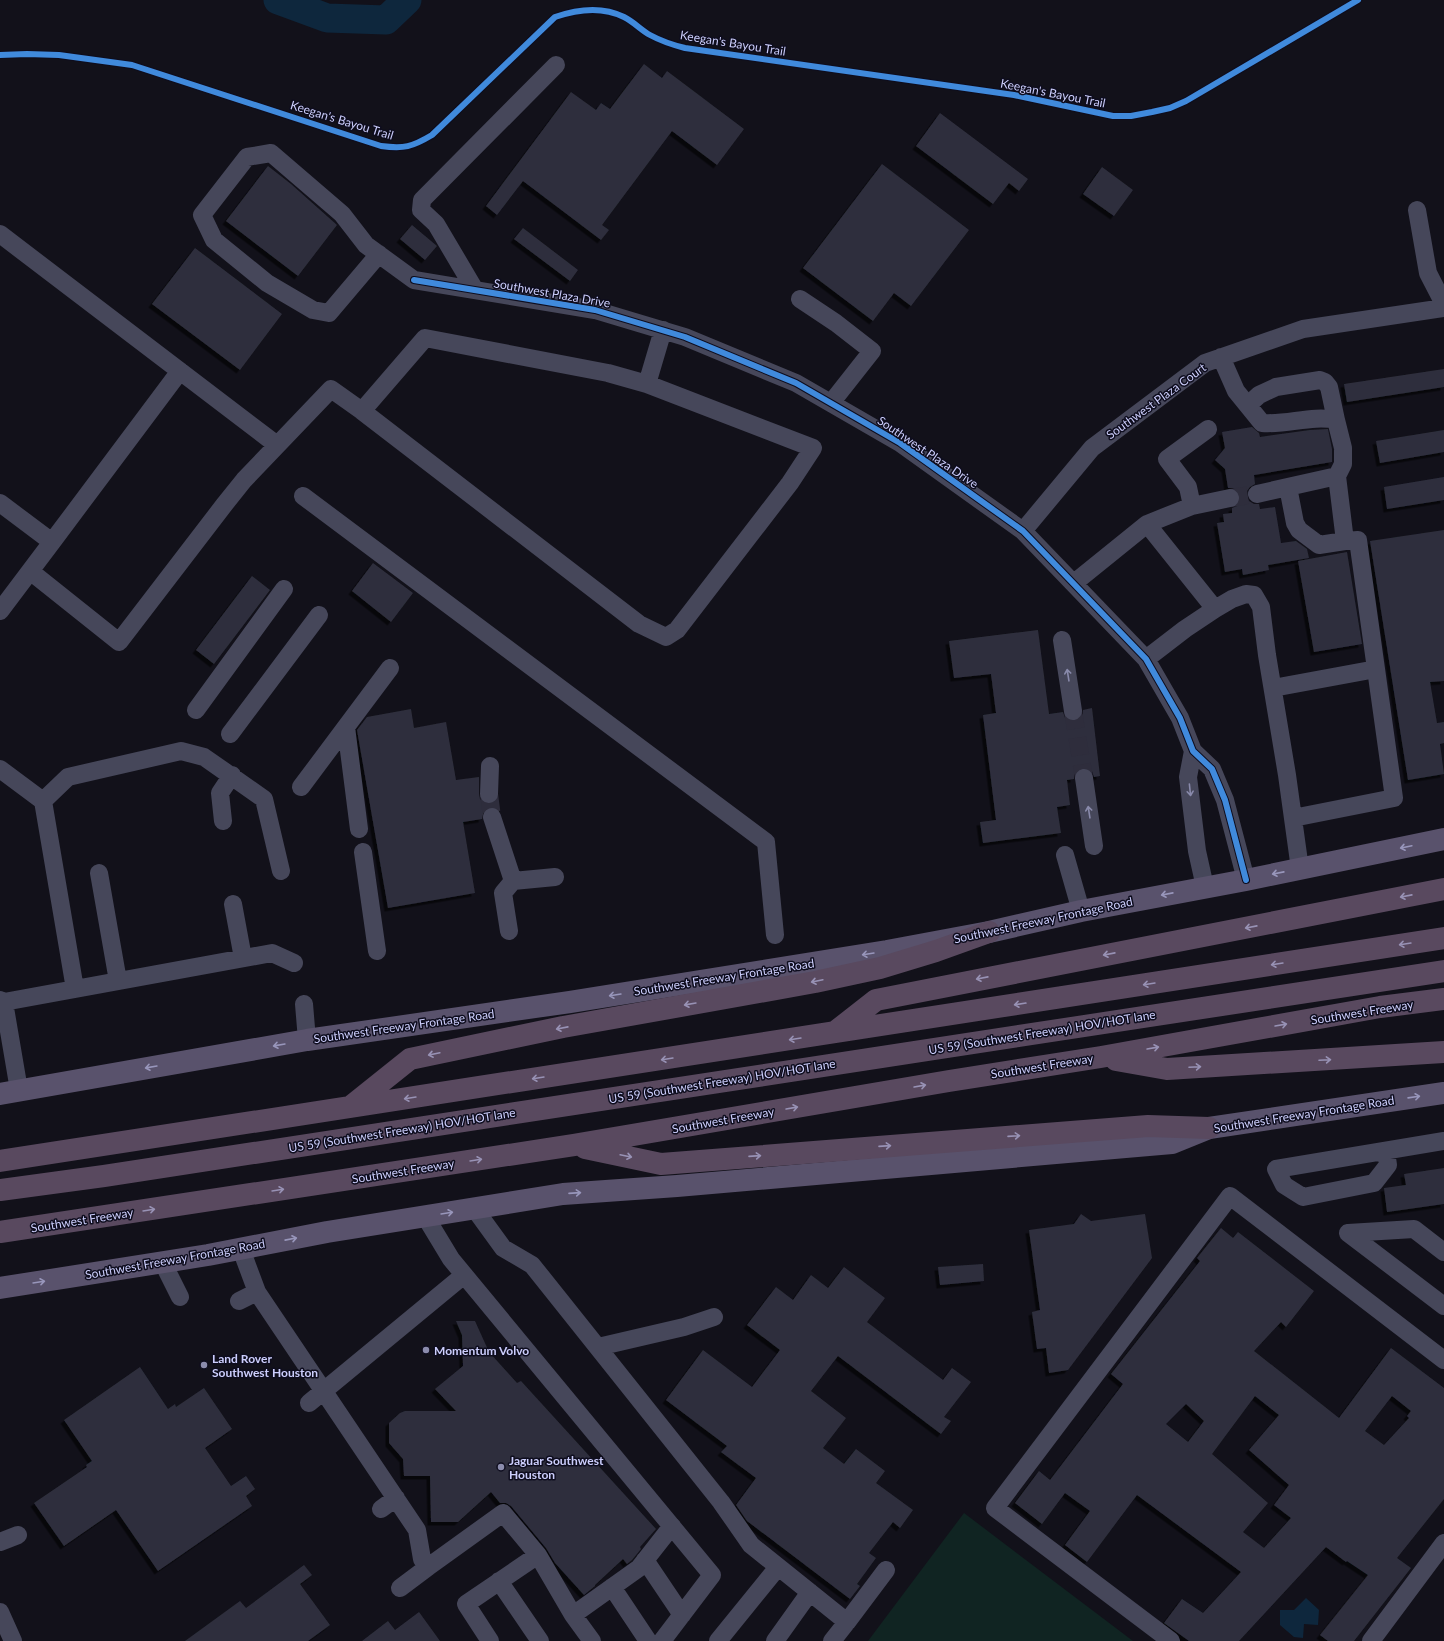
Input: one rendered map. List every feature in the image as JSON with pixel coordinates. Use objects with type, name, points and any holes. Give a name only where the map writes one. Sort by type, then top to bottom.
[{"type":"highway","points":[[834,1033],[876,1000],[1444,889]]},
{"type":"highway","points":[[350,1107],[410,1058],[563,1027],[815,982],[865,971],[936,951],[989,932]]},
{"type":"highway","points":[[0,1161],[1444,938]]},
{"type":"highway","name":"US 59 (Southwest Freeway) HOV/HOT lane","points":[[0,1190],[104,1176],[1444,971]]},
{"type":"highway","name":"Southwest Freeway","points":[[0,1232],[574,1146],[941,1082],[1101,1057],[1373,1009],[1444,999]]},
{"type":"highway","points":[[1101,1057],[1167,1069],[1444,1052]]},
{"type":"highway","points":[[574,1146],[661,1164],[1148,1126],[1209,1128]]},
{"type":"main road","name":"Southwest Freeway Frontage Road","points":[[9,1092],[307,1040],[591,999],[886,951],[989,932],[1081,911],[1246,880],[1444,839]]},
{"type":"main road","name":"Southwest Freeway Frontage Road","points":[[0,1288],[163,1263],[327,1232],[563,1194],[685,1185],[1172,1143],[1209,1128],[1444,1093]]},
{"type":"street","points":[[475,290],[436,224],[421,210],[422,200],[556,64]]},
{"type":"street","points":[[271,153],[342,214],[366,245],[379,254],[329,313],[313,310],[267,283],[214,240],[202,215],[247,157],[271,153]]},
{"type":"street","points":[[1417,210],[1428,273],[1444,304]]},
{"type":"street","points":[[0,234],[277,445]]},
{"type":"street","name":"Southwest Plaza Drive","points":[[379,254],[414,280],[595,310],[685,337],[796,383],[900,443],[1023,531],[1027,538],[1074,583],[1146,659],[1180,718],[1193,751],[1212,769],[1225,800],[1246,880]]},
{"type":"street","points":[[800,299],[836,323],[872,351],[831,403]]},
{"type":"street","name":"Southwest Plaza Court","points":[[1023,531],[1092,448],[1205,363],[1303,330],[1444,308]]},
{"type":"street","points":[[647,384],[663,330]]},
{"type":"street","points":[[30,571],[119,642],[224,505],[277,445],[331,389],[362,411],[639,624],[666,637],[677,630],[790,483],[813,448],[647,384],[608,373],[425,338],[362,411]]},
{"type":"street","points":[[1221,357],[1236,391],[1262,423],[1274,424],[1325,418],[1336,420]]},
{"type":"street","points":[[0,611],[180,371]]},
{"type":"street","points":[[1248,406],[1259,395],[1276,387],[1320,380],[1325,382],[1329,387],[1343,448],[1343,464],[1337,476],[1345,541]]},
{"type":"street","points":[[1192,506],[1188,486],[1167,459],[1208,430]]},
{"type":"street","points":[[1257,494],[1337,476]]},
{"type":"street","points":[[1288,487],[1294,523],[1299,530],[1319,545],[1358,540],[1394,798],[1293,818]]},
{"type":"street","points":[[303,496],[766,842],[775,935]]},
{"type":"street","points":[[1074,583],[1147,524],[1192,506],[1230,498]]},
{"type":"street","points":[[0,503],[52,542]]},
{"type":"street","points":[[1147,524],[1215,609]]},
{"type":"street","points":[[196,710],[284,589]]},
{"type":"street","points":[[1146,659],[1185,629],[1215,609],[1246,594],[1254,595],[1261,607],[1300,869]]},
{"type":"street","points":[[230,734],[320,615]]},
{"type":"street","points":[[1062,640],[1073,711]]},
{"type":"street","points":[[301,787],[390,668]]},
{"type":"street","points":[[1273,688],[1376,669]]},
{"type":"street","points":[[346,727],[359,829]]},
{"type":"street","points":[[43,800],[68,777],[181,751],[204,757],[232,775],[264,799],[281,871]]},
{"type":"street","points":[[1193,751],[1188,777],[1196,851],[1205,887]]},
{"type":"street","points":[[489,794],[490,766]]},
{"type":"street","points":[[0,768],[43,800],[75,989]]},
{"type":"street","points":[[223,821],[220,792],[232,775]]},
{"type":"street","points":[[1084,778],[1094,846]]},
{"type":"street","points":[[492,817],[513,881]]},
{"type":"street","points":[[363,852],[377,951]]},
{"type":"street","points":[[1065,855],[1081,911]]},
{"type":"street","points":[[99,873],[118,981]]},
{"type":"street","points":[[509,931],[503,893],[513,881],[555,877]]},
{"type":"street","points":[[233,904],[243,958]]},
{"type":"street","points":[[9,1092],[2,1001],[272,953],[294,963]]},
{"type":"street","points":[[304,1004],[307,1040]]},
{"type":"street","points":[[1386,1150],[1388,1165],[1374,1183],[1303,1197],[1284,1185],[1276,1169],[1386,1150],[1444,1141]]},
{"type":"street","points":[[1171,1641],[995,1508],[1230,1196],[1444,1360]]},
{"type":"street","points":[[474,1208],[503,1248],[532,1265],[721,1502],[751,1545],[847,1622]]},
{"type":"street","points":[[425,1216],[451,1259],[712,1575],[662,1641]]},
{"type":"street","points":[[1444,1252],[1414,1229],[1348,1233],[1444,1306]]},
{"type":"street","points":[[241,1249],[257,1292],[417,1530],[422,1559],[428,1567]]},
{"type":"street","points":[[163,1263],[180,1297]]},
{"type":"street","points":[[309,1404],[464,1275]]},
{"type":"street","points":[[239,1301],[257,1292]]},
{"type":"street","points":[[598,1347],[684,1328],[714,1317]]},
{"type":"street","points":[[381,1509],[396,1498]]},
{"type":"street","points":[[400,1588],[503,1513],[538,1555],[573,1615],[592,1641]]},
{"type":"street","points":[[573,1615],[639,1568],[672,1526]]},
{"type":"street","points":[[0,1542],[18,1535]]},
{"type":"street","points":[[1371,1641],[1444,1543]]},
{"type":"street","points":[[490,1641],[466,1604],[538,1555]]},
{"type":"street","points":[[645,1560],[682,1615]]},
{"type":"street","points":[[718,1641],[778,1566]]},
{"type":"street","points":[[832,1641],[886,1570]]},
{"type":"street","points":[[499,1581],[540,1641]]},
{"type":"street","points":[[612,1587],[648,1641]]},
{"type":"street","points":[[775,1641],[810,1592]]},
{"type":"street","points":[[0,1612],[13,1641]]},
{"type":"green space","points":[[964,1513],[1133,1641],[868,1641]]},
{"type":"water","points":[[1306,1598],[1319,1610],[1318,1625],[1304,1624],[1303,1638],[1294,1637],[1280,1625],[1280,1610],[1294,1610]]},
{"type":"building","points":[[644,64],[662,78],[667,71],[744,129],[717,165],[672,131],[602,225],[609,230],[601,240],[523,181],[497,215],[486,206],[571,92],[596,110],[601,103],[610,109]]},
{"type":"building","points":[[940,113],[1028,179],[1019,191],[1009,183],[993,204],[916,146]]},
{"type":"building","points":[[882,164],[969,230],[911,306],[894,293],[873,321],[803,268]]},
{"type":"building","points":[[268,166],[291,184],[337,225],[298,276],[226,221]]},
{"type":"building","points":[[1102,167],[1133,190],[1114,216],[1083,194]]},
{"type":"building","points":[[412,225],[437,246],[425,260],[400,239]]},
{"type":"building","points":[[523,228],[578,270],[570,281],[514,239]]},
{"type":"building","points":[[195,248],[282,314],[240,370],[152,304]]},
{"type":"building","points":[[1444,369],[1444,387],[1347,402],[1344,384]]},
{"type":"building","points":[[1252,427],[1259,433],[1260,437],[1328,429],[1332,449],[1332,462],[1254,475],[1255,484],[1247,491],[1249,501],[1254,504],[1259,504],[1260,509],[1275,507],[1281,543],[1296,541],[1307,549],[1309,558],[1268,565],[1269,570],[1243,575],[1242,569],[1225,572],[1217,523],[1224,522],[1223,514],[1232,513],[1232,508],[1237,506],[1240,502],[1240,496],[1238,491],[1233,488],[1228,488],[1225,469],[1215,460],[1225,448],[1222,432]]},
{"type":"building","points":[[1444,430],[1444,452],[1380,463],[1376,441]]},
{"type":"building","points":[[1444,477],[1444,500],[1387,509],[1384,487]]},
{"type":"building","points":[[1444,530],[1444,681],[1430,682],[1437,723],[1444,722],[1444,743],[1440,744],[1444,774],[1408,780],[1370,541]]},
{"type":"building","points":[[1347,552],[1362,644],[1314,652],[1298,561]]},
{"type":"building","points":[[373,563],[413,593],[391,622],[352,591]]},
{"type":"building","points":[[252,576],[270,590],[214,664],[196,650]]},
{"type":"building","points":[[1038,630],[1049,714],[1063,712],[1065,718],[1070,721],[1074,721],[1080,719],[1083,714],[1083,710],[1092,708],[1100,776],[1094,777],[1092,771],[1087,768],[1083,768],[1077,770],[1074,775],[1074,779],[1067,780],[1070,805],[1057,807],[1061,833],[983,843],[980,822],[996,820],[983,715],[996,713],[991,674],[954,678],[949,641]]},
{"type":"building","points":[[411,709],[414,728],[446,722],[456,780],[479,777],[480,799],[484,803],[488,804],[497,801],[498,809],[488,807],[484,810],[482,819],[463,822],[475,893],[388,908],[357,730],[367,717]]},
{"type":"building","points":[[1444,1168],[1444,1204],[1387,1212],[1384,1188],[1406,1185],[1404,1174]]},
{"type":"building","points":[[1081,1214],[1091,1221],[1145,1214],[1152,1258],[1068,1370],[1049,1373],[1046,1348],[1037,1349],[1032,1312],[1040,1310],[1029,1230],[1074,1224]]},
{"type":"building","points":[[1221,1228],[1233,1238],[1238,1232],[1314,1291],[1286,1327],[1281,1322],[1254,1351],[1339,1418],[1391,1348],[1444,1388],[1444,1499],[1397,1558],[1411,1568],[1354,1641],[1328,1641],[1320,1635],[1368,1575],[1347,1561],[1346,1562],[1326,1547],[1239,1641],[1189,1641],[1164,1623],[1182,1599],[1203,1613],[1241,1572],[1137,1495],[1087,1562],[1065,1545],[1090,1511],[1065,1493],[1042,1524],[1015,1503],[1039,1471],[1050,1480],[1123,1384],[1111,1374],[1200,1261],[1197,1258]],"holes":[[[1255,1396],[1279,1415],[1249,1450],[1289,1485],[1274,1505],[1291,1518],[1264,1548],[1243,1532],[1268,1503],[1212,1454]],[[1392,1396],[1411,1411],[1407,1416],[1409,1418],[1384,1445],[1365,1431]],[[1186,1404],[1204,1421],[1188,1442],[1166,1424]]]},
{"type":"building","points":[[983,1264],[984,1281],[940,1285],[938,1267]]},
{"type":"building","points":[[844,1267],[885,1298],[867,1322],[943,1380],[952,1368],[971,1382],[944,1417],[951,1421],[941,1434],[838,1356],[811,1391],[846,1418],[823,1448],[844,1464],[856,1449],[885,1471],[876,1483],[913,1510],[900,1528],[893,1522],[869,1553],[876,1558],[857,1584],[860,1586],[850,1599],[747,1521],[736,1505],[756,1478],[721,1452],[727,1446],[666,1400],[703,1350],[752,1387],[780,1350],[747,1325],[776,1287],[793,1300],[811,1275],[828,1288]]},
{"type":"building","name":"Jaguar Southwest Houston","points":[[456,1321],[475,1321],[489,1352],[517,1383],[521,1381],[656,1529],[640,1547],[641,1549],[632,1560],[627,1564],[623,1559],[584,1595],[555,1563],[546,1548],[511,1506],[506,1503],[500,1503],[491,1492],[458,1522],[431,1522],[430,1476],[404,1476],[403,1459],[389,1443],[389,1423],[400,1413],[405,1411],[456,1411],[435,1389],[463,1366],[462,1335]]},
{"type":"building","points":[[140,1367],[168,1409],[175,1404],[176,1407],[204,1388],[232,1429],[205,1448],[231,1486],[246,1476],[255,1489],[246,1496],[252,1506],[158,1571],[116,1510],[64,1546],[34,1503],[87,1467],[86,1465],[92,1461],[64,1420]]},
{"type":"building","points":[[304,1565],[312,1575],[300,1584],[330,1625],[308,1641],[185,1641],[240,1601],[246,1608]]},
{"type":"building","points":[[419,1612],[440,1641],[362,1641],[388,1621],[395,1630]]},
{"type":"waterway","points":[[278,0],[327,18],[386,20],[407,0]]},
{"type":"tunnel","points":[[1230,498],[1257,494]]},
{"type":"tunnel","points":[[1073,711],[1084,778]]},
{"type":"tunnel","points":[[489,794],[492,817]]},
{"type":"cycle path","name":"Keegan's Bayou Trail","points":[[0,55],[59,55],[132,65],[381,146],[402,147],[413,145],[432,135],[555,17],[572,12],[590,10],[607,11],[628,19],[654,37],[667,43],[685,48],[1014,95],[1113,116],[1131,116],[1170,108],[1186,101],[1358,0]]},
{"type":"cycle path","points":[[414,280],[595,310],[685,337],[796,383],[900,443],[1023,531],[1146,659],[1180,718],[1193,751],[1212,769],[1225,800],[1246,880]]},
{"type":"place","name":"Momentum Volvo","points":[[426,1350]]},
{"type":"place","name":"Land Rover Southwest Houston","points":[[204,1365]]},
{"type":"place","name":"Jaguar Southwest Houston","points":[[501,1467]]}]
